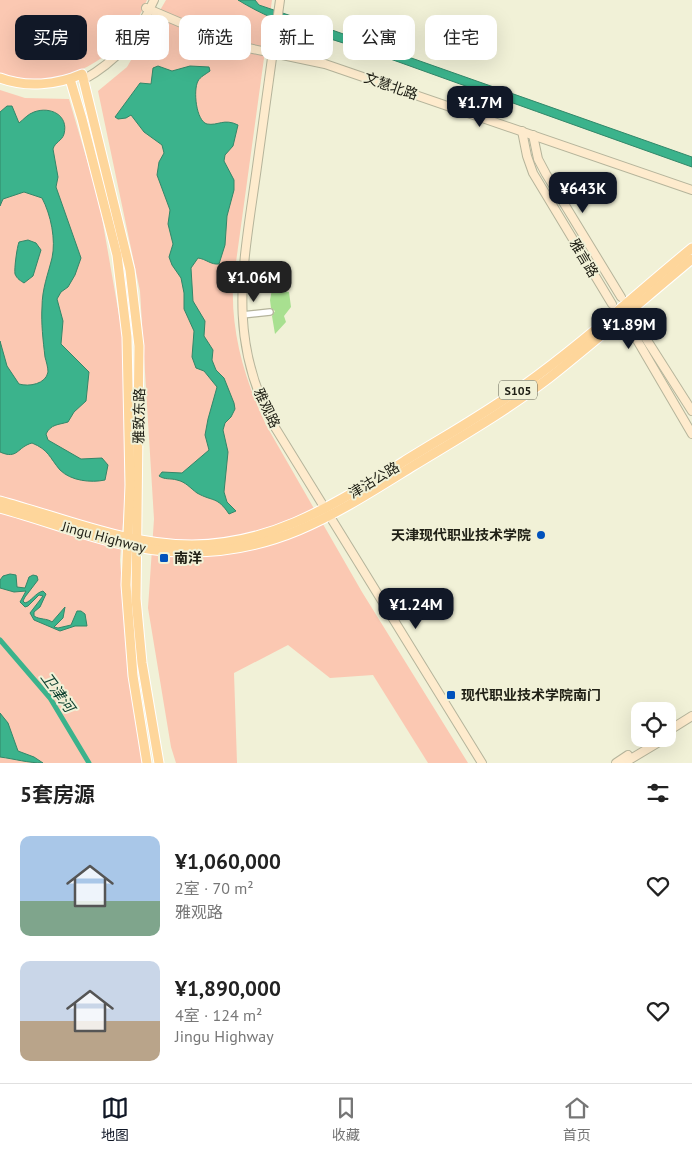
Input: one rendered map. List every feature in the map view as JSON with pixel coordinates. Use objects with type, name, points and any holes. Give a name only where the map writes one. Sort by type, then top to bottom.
[{"type":"main road","name":"雅观路","points":[[279,15],[281,2]]},
{"type":"main road","name":"文慧北路","points":[[149,5],[221,40],[261,48]]},
{"type":"main road","points":[[0,83],[31,88],[71,82],[107,65],[136,34],[149,5]]},
{"type":"main road","name":"雅观路","points":[[273,60],[244,287],[243,315],[249,354],[267,406],[329,512],[484,763]]},
{"type":"main road","name":"文慧北路","points":[[309,60],[692,190]]},
{"type":"main road","name":"文慧北路","points":[[325,60],[692,186]]},
{"type":"main road","name":"雅致东路","points":[[82,77],[130,270],[140,346],[132,543],[126,586],[133,676],[148,763]]},
{"type":"main road","points":[[0,78],[26,84],[71,82]]},
{"type":"main road","name":"雅致东路","points":[[71,82],[100,186],[118,264],[127,337],[132,543],[136,599],[142,662],[153,737],[159,763]]},
{"type":"main road","name":"雅言路","points":[[522,131],[533,173],[612,304]]},
{"type":"main road","name":"雅言路","points":[[533,135],[538,158],[546,174],[620,297]]},
{"type":"main road","name":"津沽公路","points":[[329,512],[523,386],[561,357],[692,248]]},
{"type":"main road","name":"Jingu Highway","points":[[0,508],[132,543],[198,552],[250,546],[291,534],[445,446],[530,391],[692,259]]},
{"type":"main road","points":[[692,411],[656,354],[633,326],[648,361],[692,434]]},
{"type":"main road","name":"S105","points":[[0,500],[132,543]]},
{"type":"main road","points":[[676,726],[692,716]]},
{"type":"main road","points":[[676,731],[692,722]]},
{"type":"main road","points":[[616,763],[642,747]]},
{"type":"main road","points":[[624,763],[651,747]]},
{"type":"street","points":[[243,315],[270,312]]},
{"type":"street","points":[[648,361],[656,354]]},
{"type":"shaded area","points":[[0,0],[147,0],[139,15],[97,15],[97,60],[88,66],[67,75],[46,79],[23,79],[0,73]]},
{"type":"shaded area","points":[[166,0],[272,0],[270,15],[261,15],[261,60],[264,60],[233,284],[234,321],[241,356],[258,408],[266,425],[362,592],[468,763],[428,763],[373,675],[330,678],[288,645],[234,673],[237,763],[176,763],[171,747],[148,608],[154,519],[140,291],[98,91],[127,67],[131,60],[169,60],[169,15],[157,15]]},
{"type":"shaded area","points":[[238,0],[255,0],[259,5],[288,15],[266,15]]},
{"type":"shaded area","points":[[333,30],[343,34],[343,43],[333,40]]},
{"type":"shaded area","points":[[415,59],[692,157],[692,167],[393,60]]},
{"type":"shaded area","points":[[158,66],[172,71],[190,66],[209,67],[210,71],[200,78],[197,85],[196,105],[200,117],[207,124],[229,122],[238,125],[233,146],[225,155],[224,161],[234,180],[234,190],[227,216],[225,245],[219,264],[213,264],[198,258],[191,268],[193,301],[205,321],[204,336],[213,350],[212,360],[216,370],[224,378],[235,409],[225,423],[223,430],[228,452],[224,492],[227,502],[236,511],[229,514],[221,504],[202,496],[183,482],[159,476],[162,472],[182,473],[209,450],[205,435],[217,387],[204,371],[196,368],[192,357],[194,331],[184,309],[184,293],[181,278],[169,257],[173,244],[168,224],[170,210],[157,175],[159,162],[164,153],[162,145],[144,132],[131,115],[118,119],[115,117],[140,83],[151,84],[153,68]]},
{"type":"shaded area","points":[[0,90],[25,98],[69,99],[99,201],[123,338],[125,496],[120,560],[127,656],[145,763],[0,763]]},
{"type":"shaded area","points":[[7,106],[12,106],[19,123],[28,115],[40,110],[52,111],[61,117],[64,122],[64,134],[53,149],[58,177],[56,187],[81,258],[68,287],[61,292],[57,299],[63,321],[61,344],[89,372],[86,401],[74,412],[68,422],[58,424],[46,434],[48,440],[81,459],[102,458],[108,465],[105,480],[88,481],[70,477],[60,470],[45,451],[32,443],[14,454],[10,455],[0,452],[0,341],[7,366],[19,384],[36,384],[47,376],[42,332],[42,300],[53,251],[50,220],[42,198],[24,192],[3,199],[0,206],[0,112]]},
{"type":"shaded area","points":[[28,240],[36,243],[41,250],[33,276],[24,283],[15,274],[15,263],[19,242]]},
{"type":"shaded area","points":[[16,575],[17,587],[25,588],[29,577],[37,576],[38,580],[23,601],[27,602],[43,591],[46,594],[40,607],[34,612],[34,616],[52,622],[65,607],[63,618],[54,627],[71,625],[77,611],[85,614],[87,626],[75,626],[60,631],[34,620],[30,613],[43,596],[39,595],[25,607],[20,602],[26,591],[14,592],[0,588],[0,580],[3,576]]},
{"type":"shaded area","points":[[0,713],[8,723],[18,751],[34,757],[43,763],[0,757]]},
{"type":"building","points":[[272,289],[289,292],[291,307],[284,316],[286,322],[275,334],[272,316],[275,311],[271,308],[270,300]]},
{"type":"waterway","name":"卫津河","points":[[0,640],[50,698],[89,763]]},
{"type":"place","name":"天津现代职业技术学院","points":[[541,535]]},
{"type":"place","name":"南洋","points":[[164,558]]},
{"type":"place","name":"现代职业技术学院南门","points":[[451,695]]}]
